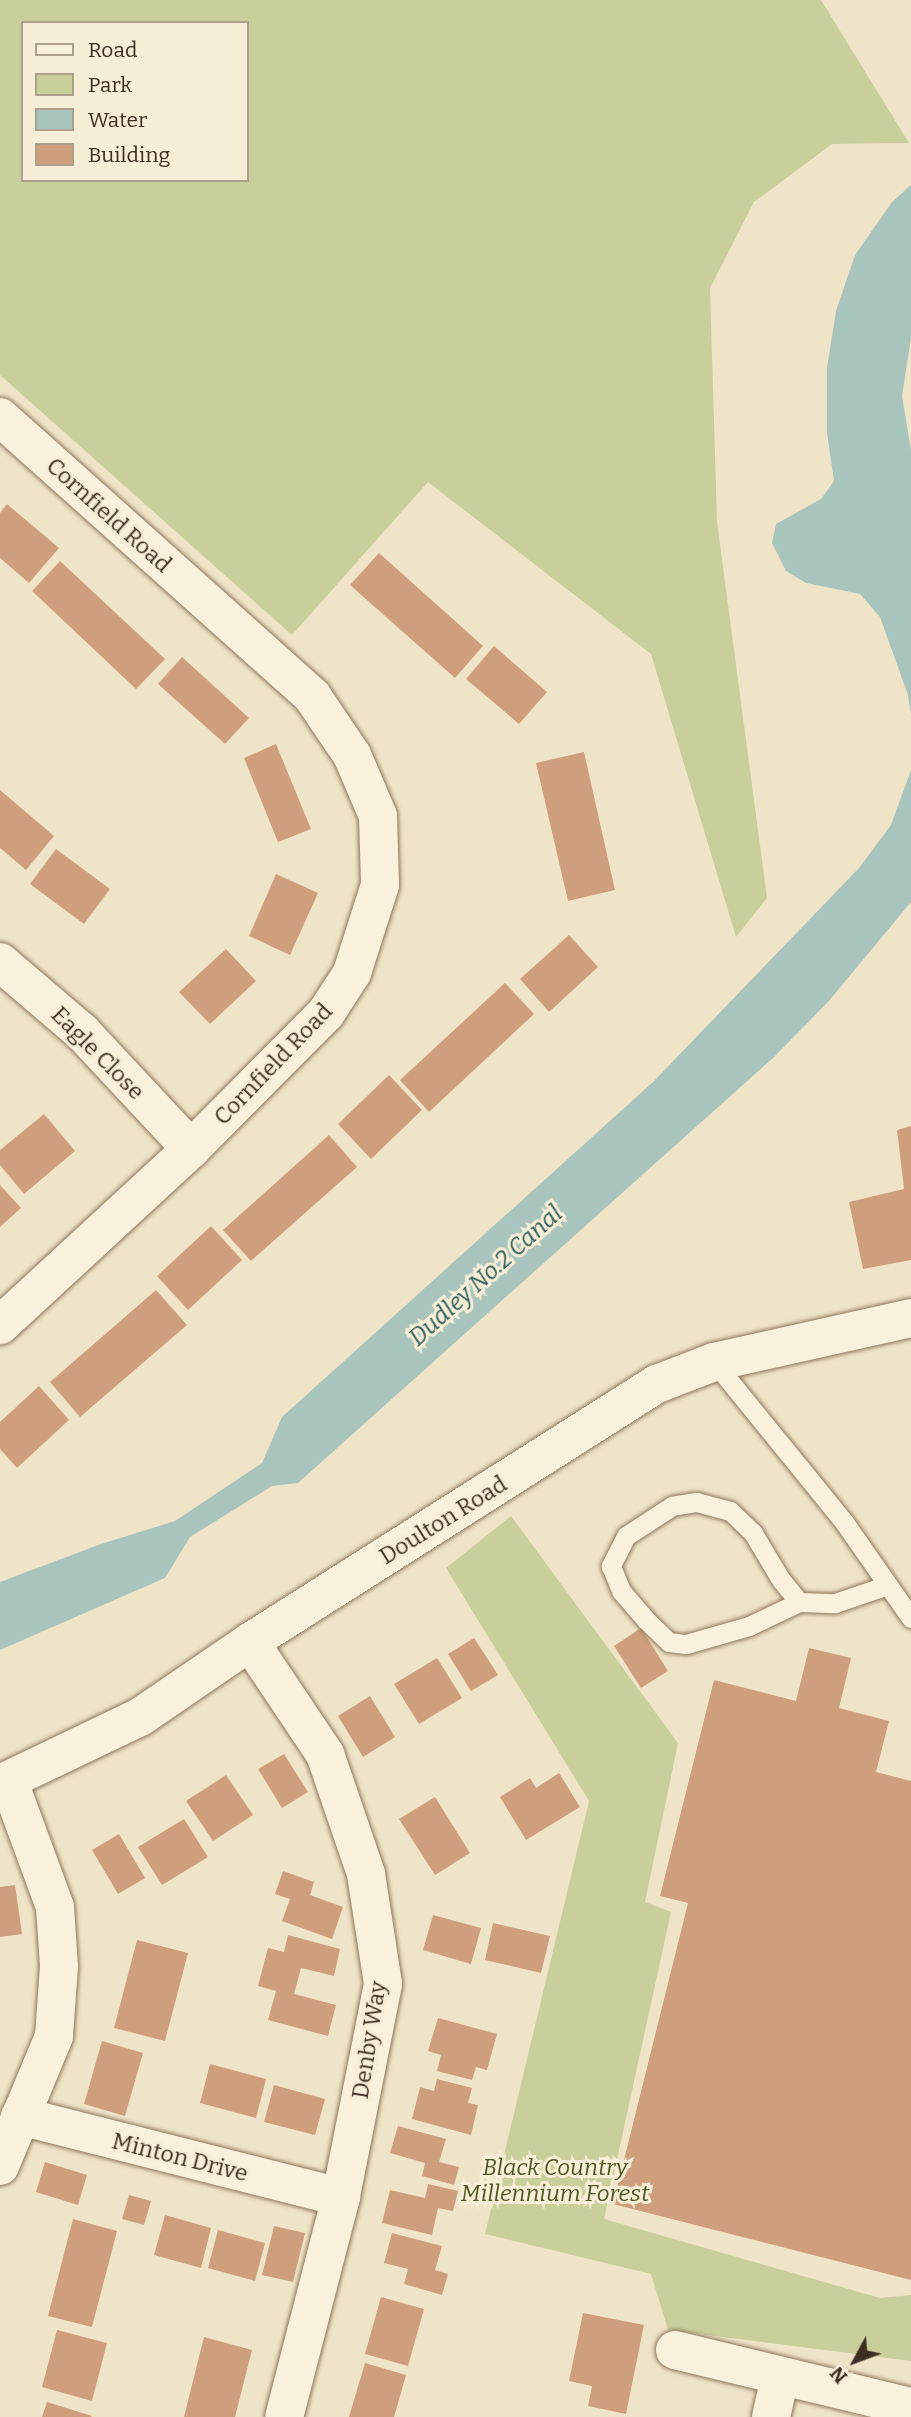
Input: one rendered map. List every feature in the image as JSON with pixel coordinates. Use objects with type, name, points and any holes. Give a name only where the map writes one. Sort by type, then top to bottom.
[{"type":"street","name":"Cornfield Road","points":[[0,417],[312,695],[352,755],[379,816],[380,885],[352,973],[326,1013],[191,1149],[0,1325]]},
{"type":"street","name":"Eagle Close","points":[[0,962],[82,1032],[191,1149]]},
{"type":"street","name":"Doulton Road","points":[[4,1783],[140,1717],[250,1642],[657,1384],[714,1362],[911,1318]]},
{"type":"street","name":"Denby Way","points":[[250,1642],[324,1754],[366,1874],[383,1984],[341,2197],[284,2417]]},
{"type":"street","points":[[0,2166],[54,2036],[59,1966],[55,1907],[4,1783]]},
{"type":"street","name":"Minton Drive","points":[[20,2116],[341,2197]]},
{"type":"street","points":[[675,2350],[911,2407]]},
{"type":"street","points":[[771,2417],[780,2377]]},
{"type":"lane","points":[[714,1362],[844,1522],[911,1618]]},
{"type":"lane","points":[[799,1602],[753,1533],[730,1511],[696,1502],[672,1506],[626,1536],[611,1566],[621,1591],[669,1642],[686,1644],[749,1626],[799,1602],[835,1603],[888,1585]]},
{"type":"green space","points":[[0,0],[821,0],[909,143],[832,144],[754,202],[710,288],[717,522],[767,898],[736,937],[651,654],[428,482],[292,635],[0,375]]},
{"type":"green space","name":"Black Country Millennium Forest","points":[[511,1516],[678,1743],[645,1902],[671,1912],[604,2219],[880,2298],[911,2295],[911,2361],[668,2330],[651,2274],[485,2234],[589,1801],[446,1568]]},
{"type":"water","points":[[911,185],[911,338],[902,396],[911,450],[911,715],[908,695],[880,617],[860,594],[806,583],[786,571],[772,543],[776,524],[821,499],[834,481],[827,433],[827,368],[836,311],[855,255],[892,202]]},
{"type":"water","name":"Dudley No.2 Canal","points":[[911,770],[911,902],[828,1002],[773,1058],[298,1483],[272,1486],[190,1537],[165,1578],[0,1650],[0,1582],[101,1544],[175,1521],[262,1463],[282,1417],[653,1082],[859,868],[891,825]]},
{"type":"building","points":[[7,504],[59,548],[29,583],[0,558],[0,513]]},
{"type":"building","points":[[379,553],[483,646],[455,678],[350,585]]},
{"type":"building","points":[[60,561],[165,659],[136,689],[32,591]]},
{"type":"building","points":[[494,646],[547,692],[519,724],[466,679]]},
{"type":"building","points":[[182,657],[249,718],[225,744],[158,684]]},
{"type":"building","points":[[276,744],[311,829],[278,842],[244,758]]},
{"type":"building","points":[[584,752],[615,890],[568,901],[536,763]]},
{"type":"building","points":[[0,790],[54,836],[26,870],[0,848]]},
{"type":"building","points":[[56,849],[110,889],[84,924],[30,884]]},
{"type":"building","points":[[276,874],[318,893],[290,955],[249,936]]},
{"type":"building","points":[[569,935],[598,967],[549,1012],[520,979]]},
{"type":"building","points":[[226,949],[256,981],[210,1024],[179,992]]},
{"type":"building","points":[[505,983],[534,1014],[429,1112],[400,1080]]},
{"type":"building","points":[[389,1075],[422,1110],[371,1159],[338,1124]]},
{"type":"building","points":[[44,1114],[75,1151],[24,1194],[0,1165],[0,1150]]},
{"type":"building","points":[[911,1126],[911,1260],[863,1269],[849,1202],[904,1189],[897,1130]]},
{"type":"building","points":[[329,1135],[357,1167],[251,1261],[223,1230]]},
{"type":"building","points":[[0,1185],[21,1208],[0,1227]]},
{"type":"building","points":[[211,1226],[242,1260],[188,1310],[157,1276]]},
{"type":"building","points":[[156,1290],[187,1325],[80,1417],[50,1382]]},
{"type":"building","points":[[39,1386],[69,1420],[17,1468],[0,1449],[0,1422]]},
{"type":"building","points":[[641,1628],[668,1671],[641,1688],[614,1646]]},
{"type":"building","points":[[474,1638],[498,1675],[471,1691],[448,1654]]},
{"type":"building","points":[[809,1648],[851,1658],[839,1708],[889,1721],[876,1772],[911,1781],[911,2280],[613,2204],[688,1903],[660,1896],[714,1680],[796,1701]]},
{"type":"building","points":[[437,1658],[462,1698],[419,1724],[394,1684]]},
{"type":"building","points":[[370,1696],[395,1737],[363,1757],[338,1716]]},
{"type":"building","points":[[284,1754],[308,1792],[282,1808],[258,1769]]},
{"type":"building","points":[[559,1773],[580,1807],[526,1840],[500,1797],[530,1778],[536,1788]]},
{"type":"building","points":[[226,1775],[253,1815],[213,1841],[186,1801]]},
{"type":"building","points":[[435,1797],[470,1853],[435,1875],[399,1819]]},
{"type":"building","points":[[184,1819],[208,1857],[162,1885],[138,1847]]},
{"type":"building","points":[[119,1834],[145,1878],[118,1894],[92,1850]]},
{"type":"building","points":[[283,1871],[314,1882],[310,1895],[343,1907],[332,1939],[282,1921],[290,1899],[275,1894]]},
{"type":"building","points":[[15,1885],[22,1934],[0,1937],[0,1887]]},
{"type":"building","points":[[433,1915],[481,1928],[471,1964],[423,1950]]},
{"type":"building","points":[[493,1923],[550,1936],[541,1973],[485,1960]]},
{"type":"building","points":[[288,1935],[340,1949],[334,1976],[301,1968],[294,1994],[336,2005],[328,2036],[268,2020],[276,1991],[258,1986],[268,1948],[284,1952]]},
{"type":"building","points":[[137,1940],[188,1953],[165,2041],[114,2028]]},
{"type":"building","points":[[438,2018],[497,2034],[487,2070],[476,2067],[472,2080],[437,2071],[441,2055],[428,2051]]},
{"type":"building","points":[[102,2041],[143,2053],[125,2116],[84,2104]]},
{"type":"building","points":[[210,2064],[266,2079],[256,2118],[200,2103]]},
{"type":"building","points":[[437,2079],[472,2088],[468,2103],[478,2105],[471,2135],[412,2119],[420,2087],[434,2091]]},
{"type":"building","points":[[274,2085],[325,2099],[315,2135],[264,2122]]},
{"type":"building","points":[[398,2126],[446,2139],[439,2162],[459,2167],[454,2185],[422,2176],[425,2163],[390,2153]]},
{"type":"building","points":[[45,2162],[87,2175],[78,2205],[36,2192]]},
{"type":"building","points":[[428,2184],[458,2191],[453,2211],[438,2208],[432,2235],[382,2223],[390,2190],[425,2198]]},
{"type":"building","points":[[129,2195],[151,2201],[144,2225],[122,2219]]},
{"type":"building","points":[[165,2215],[211,2228],[201,2268],[154,2255]]},
{"type":"building","points":[[73,2219],[117,2231],[92,2327],[48,2316]]},
{"type":"building","points":[[274,2226],[305,2233],[293,2282],[262,2275]]},
{"type":"building","points":[[218,2230],[265,2243],[255,2281],[208,2268]]},
{"type":"building","points":[[392,2233],[442,2246],[435,2270],[448,2274],[442,2295],[404,2284],[408,2269],[384,2263]]},
{"type":"building","points":[[381,2297],[424,2309],[408,2366],[365,2354]]},
{"type":"building","points":[[583,2313],[644,2325],[626,2414],[588,2406],[592,2386],[569,2381]]},
{"type":"building","points":[[57,2330],[107,2343],[92,2401],[42,2387]]},
{"type":"building","points":[[204,2337],[252,2350],[235,2417],[184,2417]]},
{"type":"building","points":[[365,2363],[406,2375],[394,2417],[349,2417]]},
{"type":"building","points":[[47,2402],[92,2416],[42,2417]]}]
